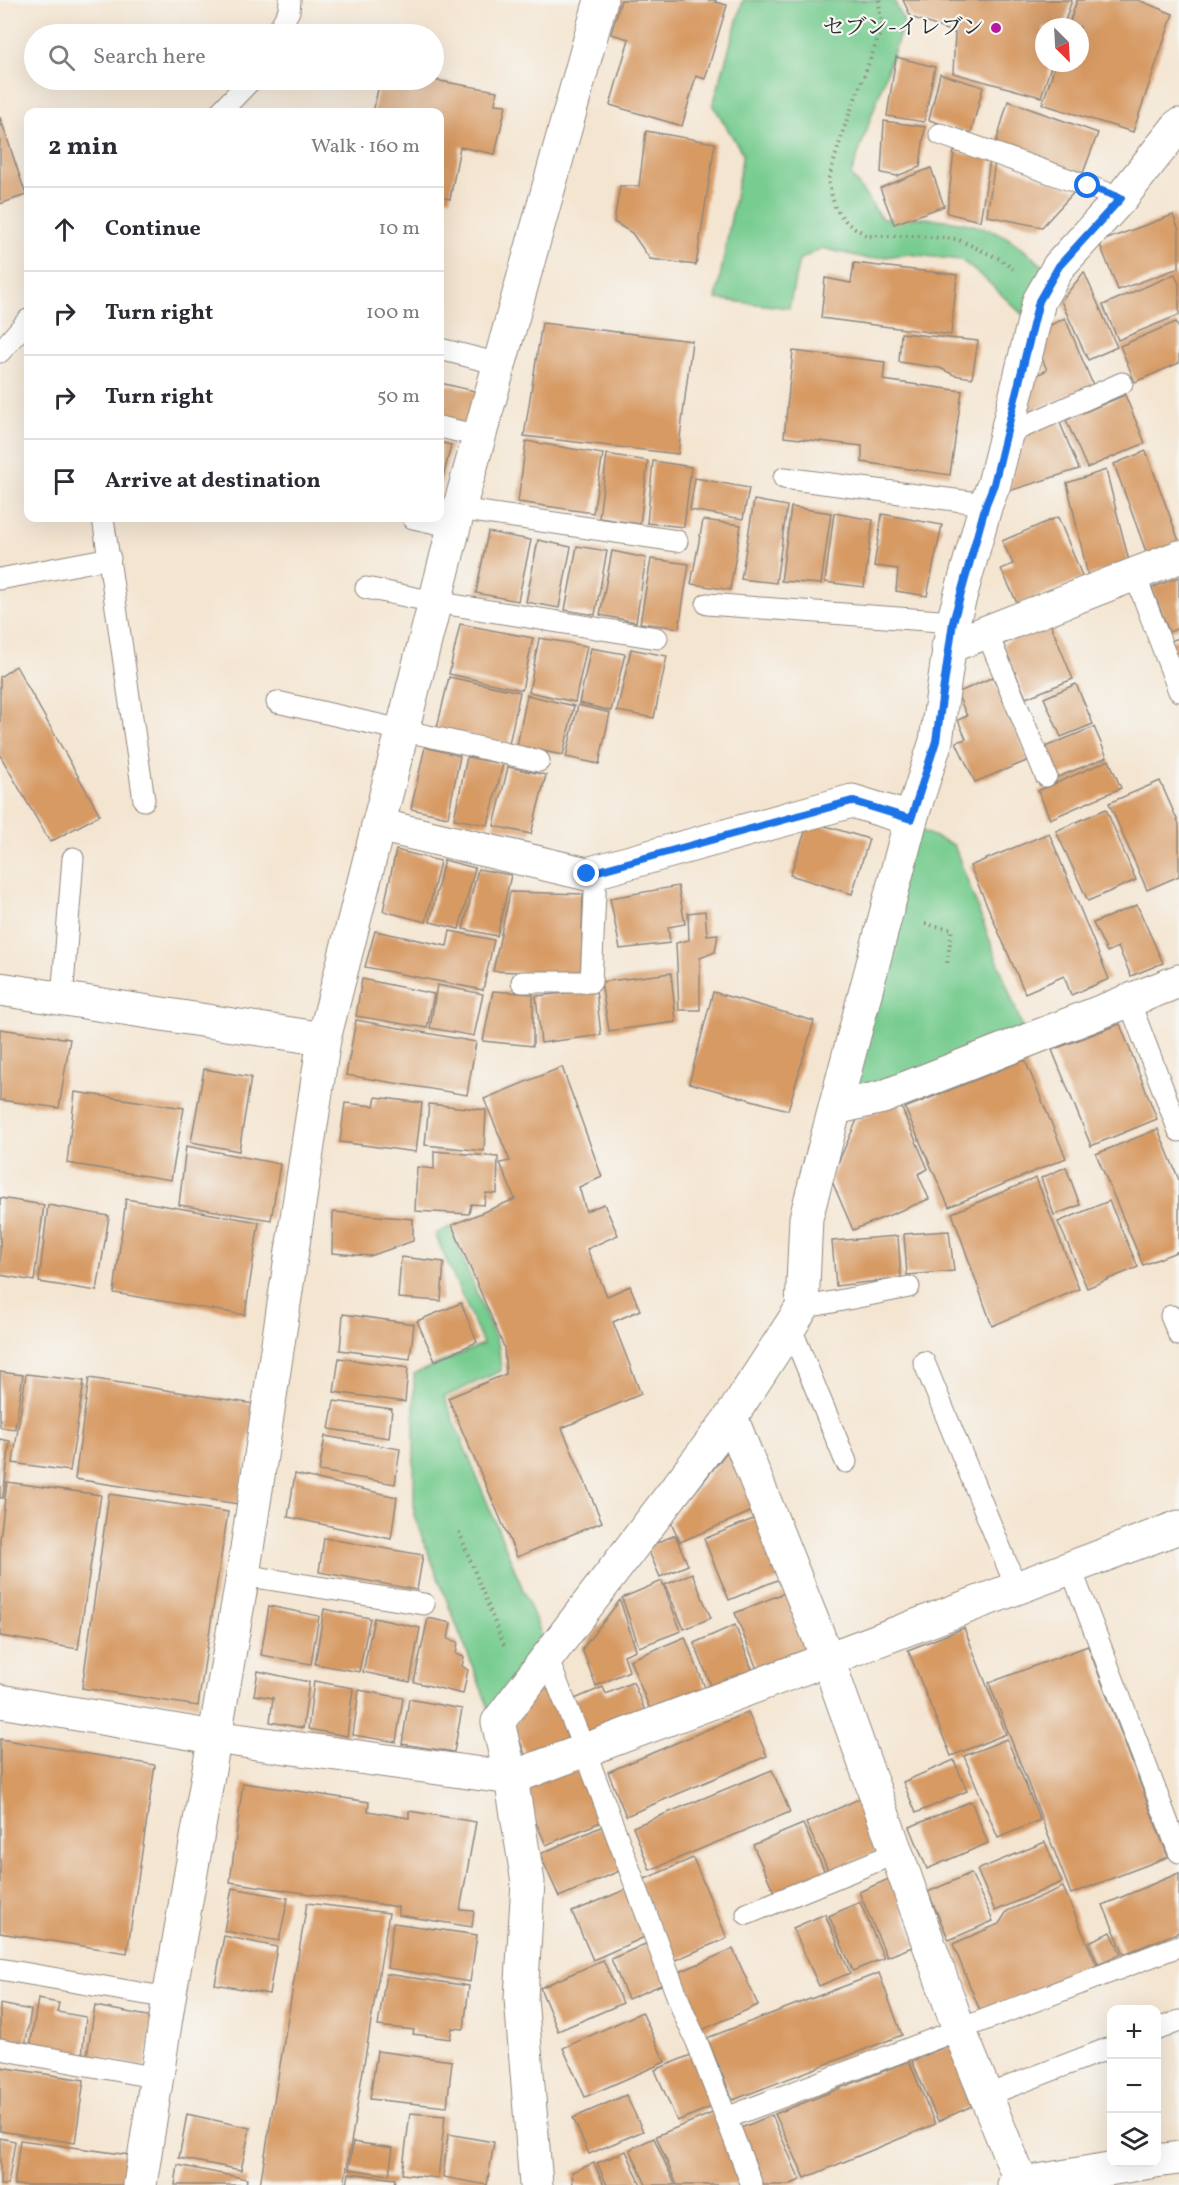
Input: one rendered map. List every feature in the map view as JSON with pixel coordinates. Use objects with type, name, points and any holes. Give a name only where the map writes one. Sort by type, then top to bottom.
[{"type":"street","points":[[140,2185],[169,1998],[243,1575],[324,1039],[457,518],[601,0]]},
{"type":"street","points":[[536,2185],[520,1998],[528,1882],[511,1778],[498,1722],[731,1417],[796,1317],[806,1218],[911,819],[936,741],[951,634],[986,504],[994,484],[1039,301],[1059,266],[1121,198],[1179,125]]},
{"type":"street","points":[[951,634],[987,633],[1179,557]]},
{"type":"street","points":[[378,825],[587,874],[852,801],[911,819]]},
{"type":"street","points":[[836,1108],[883,1097],[1179,981]]},
{"type":"street","points":[[0,989],[324,1039]]},
{"type":"street","points":[[731,1417],[828,1660],[960,2029],[1019,2185],[1126,2167]]},
{"type":"street","points":[[0,1701],[214,1737],[511,1778],[1179,1527]]},
{"type":"street","points":[[1161,2160],[1179,2158]]},
{"type":"lane","points":[[281,24],[289,10],[290,0]]},
{"type":"lane","points":[[224,108],[241,90]]},
{"type":"lane","points":[[940,134],[1121,198]]},
{"type":"lane","points":[[0,352],[24,325]]},
{"type":"lane","points":[[444,350],[500,364]]},
{"type":"lane","points":[[1005,435],[1122,382]]},
{"type":"lane","points":[[444,428],[479,436]]},
{"type":"lane","points":[[784,478],[986,504]]},
{"type":"lane","points":[[444,518],[677,541]]},
{"type":"lane","points":[[104,522],[144,800]]},
{"type":"lane","points":[[0,579],[110,558]]},
{"type":"lane","points":[[1135,574],[1179,691]]},
{"type":"lane","points":[[366,588],[435,602],[657,638]]},
{"type":"lane","points":[[707,604],[951,634]]},
{"type":"lane","points":[[987,633],[1046,776]]},
{"type":"lane","points":[[278,702],[539,760]]},
{"type":"lane","points":[[62,999],[73,858]]},
{"type":"lane","points":[[522,982],[591,982],[596,871]]},
{"type":"lane","points":[[1129,1001],[1179,1131]]},
{"type":"lane","points":[[846,1462],[796,1317],[909,1287]]},
{"type":"lane","points":[[924,1362],[1017,1589]]},
{"type":"lane","points":[[1071,1569],[1179,1852]]},
{"type":"lane","points":[[243,1575],[424,1604]]},
{"type":"lane","points":[[547,1658],[752,2185]]},
{"type":"lane","points":[[747,1914],[896,1853]]},
{"type":"lane","points":[[726,2118],[1179,1946]]},
{"type":"lane","points":[[0,1970],[169,1998]]},
{"type":"lane","points":[[1161,2028],[1179,2021]]},
{"type":"lane","points":[[0,2049],[158,2078]]},
{"type":"lane","points":[[985,2096],[1107,2049]]},
{"type":"path","points":[[879,0],[881,31],[844,128],[828,181],[835,208],[848,224],[868,236],[957,239],[1000,259],[1043,294]]},
{"type":"path","points":[[886,916],[951,930],[947,964]]},
{"type":"path","points":[[459,1532],[522,1691]]},
{"type":"green space","points":[[743,0],[894,0],[904,22],[851,175],[882,219],[928,218],[959,222],[988,229],[1014,242],[1047,269],[1023,315],[961,260],[908,254],[869,259],[822,248],[799,260],[789,308],[716,299],[743,154],[713,105]]},
{"type":"green space","points":[[914,828],[954,845],[1025,1034],[845,1098]]},
{"type":"green space","points":[[450,1227],[499,1348],[501,1371],[444,1397],[544,1641],[490,1711],[414,1516],[414,1374],[483,1344],[435,1234]]},
{"type":"building","points":[[621,0],[716,0],[715,2],[727,5],[705,79],[696,76],[682,126],[610,105],[629,39],[611,34]]},
{"type":"building","points":[[903,0],[1072,0],[1066,18],[1035,18],[1035,72],[1049,72],[1041,97],[953,73],[955,33],[911,17]]},
{"type":"building","points":[[1077,0],[1138,0],[1173,14],[1133,132],[1042,104],[1053,72],[1089,72],[1089,18],[1071,18]]},
{"type":"building","points":[[896,57],[935,67],[924,122],[887,116]]},
{"type":"building","points":[[940,74],[983,87],[971,133],[929,120]]},
{"type":"building","points":[[444,82],[497,91],[495,104],[506,105],[495,154],[460,147],[450,199],[444,198],[444,108],[374,108],[378,90],[444,90]]},
{"type":"building","points":[[1008,101],[1098,133],[1083,173],[996,143]]},
{"type":"building","points":[[0,117],[24,189],[24,196],[0,204]]},
{"type":"building","points":[[884,121],[925,127],[920,167],[897,176],[881,173]]},
{"type":"building","points":[[646,131],[715,143],[696,265],[650,259],[632,233],[614,222],[620,186],[639,186]]},
{"type":"building","points":[[954,151],[990,160],[980,221],[947,213]]},
{"type":"building","points":[[995,162],[1076,190],[1042,227],[987,216]]},
{"type":"building","points":[[931,168],[944,206],[894,224],[880,188]]},
{"type":"building","points":[[1173,215],[1179,230],[1179,268],[1118,290],[1099,242]]},
{"type":"building","points":[[854,263],[957,275],[951,335],[821,318],[825,278],[851,283]]},
{"type":"building","points":[[1084,272],[1117,347],[1088,360],[1061,301]]},
{"type":"building","points":[[1175,274],[1179,284],[1179,315],[1118,340],[1103,305]]},
{"type":"building","points":[[1065,318],[1093,385],[1028,413],[1030,379],[1047,370],[1037,347],[1040,330]]},
{"type":"building","points":[[1176,322],[1179,329],[1179,363],[1135,382],[1120,346]]},
{"type":"building","points":[[542,323],[692,341],[678,454],[524,436]]},
{"type":"building","points":[[901,333],[978,341],[972,378],[954,375],[940,368],[899,362]]},
{"type":"building","points":[[793,351],[885,362],[883,380],[962,391],[950,475],[862,462],[862,446],[784,437]]},
{"type":"building","points":[[444,384],[479,392],[471,427],[444,421]]},
{"type":"building","points":[[1125,395],[1145,443],[1087,468],[1066,420]]},
{"type":"building","points":[[1058,418],[1079,469],[1009,491],[1020,434]]},
{"type":"building","points":[[526,441],[603,454],[593,513],[518,502]]},
{"type":"building","points":[[444,443],[451,445],[444,474]]},
{"type":"building","points":[[1146,451],[1179,541],[1179,544],[1148,557],[1114,464]]},
{"type":"building","points":[[607,454],[648,461],[640,524],[599,518]]},
{"type":"building","points":[[653,461],[691,467],[684,527],[647,523]]},
{"type":"building","points":[[1106,470],[1129,561],[1088,576],[1067,483]]},
{"type":"building","points":[[695,478],[749,488],[743,519],[690,510]]},
{"type":"building","points":[[754,500],[787,506],[776,583],[741,579]]},
{"type":"building","points":[[791,507],[831,513],[821,584],[781,581]]},
{"type":"building","points":[[834,513],[873,520],[864,587],[825,582]]},
{"type":"building","points":[[882,514],[942,525],[927,596],[896,591],[898,569],[874,566]]},
{"type":"building","points":[[1058,517],[1083,578],[1018,605],[1001,569],[1013,564],[1002,541]]},
{"type":"building","points":[[703,520],[741,525],[730,590],[691,584]]},
{"type":"building","points":[[488,532],[531,540],[518,601],[476,593]]},
{"type":"building","points":[[538,540],[571,547],[559,608],[526,602]]},
{"type":"building","points":[[577,546],[607,551],[595,615],[565,610]]},
{"type":"building","points":[[612,551],[646,558],[636,622],[600,615]]},
{"type":"building","points":[[651,559],[689,564],[679,628],[640,623]]},
{"type":"building","points":[[1179,577],[1179,628],[1169,632],[1152,588]]},
{"type":"building","points":[[1050,623],[1073,679],[1026,698],[1003,644]]},
{"type":"building","points":[[460,624],[533,638],[522,690],[449,674]]},
{"type":"building","points":[[539,638],[587,646],[575,702],[529,692]]},
{"type":"building","points":[[1179,638],[1179,670],[1167,642]]},
{"type":"building","points":[[591,648],[625,654],[611,711],[579,703]]},
{"type":"building","points":[[631,649],[667,656],[654,718],[617,711]]},
{"type":"building","points":[[16,666],[100,815],[50,842],[0,755],[0,677]]},
{"type":"building","points":[[449,677],[520,692],[509,744],[437,728]]},
{"type":"building","points":[[993,677],[1029,760],[975,782],[956,742],[966,739],[958,720],[967,716],[957,693]]},
{"type":"building","points":[[1076,684],[1093,724],[1061,737],[1044,698]]},
{"type":"building","points":[[527,695],[574,706],[563,755],[517,746]]},
{"type":"building","points":[[578,705],[610,713],[599,764],[566,757]]},
{"type":"building","points":[[1094,727],[1107,757],[1058,777],[1045,747]]},
{"type":"building","points":[[425,747],[460,756],[448,817],[411,809]]},
{"type":"building","points":[[467,757],[503,764],[488,825],[454,819]]},
{"type":"building","points":[[1109,760],[1121,788],[1050,819],[1038,791]]},
{"type":"building","points":[[508,767],[546,775],[531,834],[494,826]]},
{"type":"building","points":[[1160,781],[1179,824],[1179,876],[1147,890],[1109,803]]},
{"type":"building","points":[[1106,809],[1136,880],[1088,901],[1056,831]]},
{"type":"building","points":[[809,821],[869,839],[852,894],[790,875]]},
{"type":"building","points":[[1049,833],[1109,979],[1071,995],[1064,976],[1025,993],[970,866]]},
{"type":"building","points":[[396,850],[440,861],[426,922],[383,911]]},
{"type":"building","points":[[444,860],[475,868],[459,929],[430,922]]},
{"type":"building","points":[[478,869],[511,875],[497,936],[463,929]]},
{"type":"building","points":[[678,886],[685,924],[668,927],[670,943],[620,949],[610,898]]},
{"type":"building","points":[[510,892],[583,894],[581,975],[493,971]]},
{"type":"building","points":[[1137,905],[1163,963],[1131,976],[1118,947],[1107,952],[1093,923]]},
{"type":"building","points":[[705,911],[707,935],[718,934],[715,952],[700,958],[700,1010],[679,1010],[676,943],[689,940],[688,913]]},
{"type":"building","points":[[375,931],[447,946],[450,931],[494,940],[483,990],[365,967]]},
{"type":"building","points":[[671,973],[676,1022],[609,1031],[601,982]]},
{"type":"building","points":[[362,979],[434,994],[427,1028],[356,1016]]},
{"type":"building","points":[[437,985],[483,994],[474,1036],[430,1028]]},
{"type":"building","points":[[596,990],[601,1035],[541,1043],[536,996]]},
{"type":"building","points":[[493,991],[533,994],[533,1046],[483,1041]]},
{"type":"building","points":[[713,992],[814,1021],[788,1110],[689,1083]]},
{"type":"building","points":[[356,1020],[476,1042],[467,1095],[346,1075]]},
{"type":"building","points":[[1120,1024],[1157,1119],[1091,1146],[1052,1050]]},
{"type":"building","points":[[0,1029],[70,1039],[59,1108],[0,1100]]},
{"type":"building","points":[[1025,1060],[1066,1158],[949,1207],[905,1108]]},
{"type":"building","points":[[562,1067],[602,1177],[579,1187],[586,1211],[604,1204],[618,1235],[587,1249],[607,1296],[630,1286],[640,1310],[613,1322],[641,1394],[562,1428],[602,1522],[517,1557],[448,1398],[506,1374],[504,1347],[452,1225],[515,1199],[500,1163],[510,1161],[484,1099]]},
{"type":"building","points":[[204,1069],[251,1077],[239,1151],[191,1142]]},
{"type":"building","points":[[75,1092],[184,1108],[171,1180],[67,1163]]},
{"type":"building","points":[[376,1097],[422,1103],[416,1152],[340,1142],[345,1103],[374,1106]]},
{"type":"building","points":[[899,1102],[928,1169],[918,1174],[929,1199],[853,1230],[831,1179],[857,1120]]},
{"type":"building","points":[[429,1104],[486,1110],[484,1151],[425,1145]]},
{"type":"building","points":[[1158,1129],[1179,1180],[1179,1251],[1143,1265],[1096,1154]]},
{"type":"building","points":[[186,1146],[280,1164],[271,1220],[179,1205]]},
{"type":"building","points":[[434,1151],[498,1157],[497,1194],[486,1193],[484,1205],[471,1204],[469,1214],[415,1211],[417,1167],[434,1169]]},
{"type":"building","points":[[1066,1167],[1080,1205],[1054,1215],[1041,1178]]},
{"type":"building","points":[[1036,1178],[1079,1289],[992,1326],[952,1213]]},
{"type":"building","points":[[0,1198],[44,1205],[34,1281],[0,1275]]},
{"type":"building","points":[[126,1199],[259,1222],[245,1315],[114,1293]]},
{"type":"building","points":[[1109,1201],[1138,1267],[1087,1288],[1058,1222]]},
{"type":"building","points":[[48,1205],[109,1216],[97,1291],[39,1282]]},
{"type":"building","points":[[333,1212],[413,1219],[413,1241],[370,1256],[332,1253]]},
{"type":"building","points":[[949,1231],[954,1271],[907,1275],[904,1234]]},
{"type":"building","points":[[898,1236],[901,1278],[836,1286],[832,1241]]},
{"type":"building","points":[[401,1257],[444,1262],[441,1301],[398,1298]]},
{"type":"building","points":[[461,1303],[477,1342],[435,1361],[417,1321]]},
{"type":"building","points":[[343,1314],[414,1324],[410,1359],[340,1350]]},
{"type":"building","points":[[339,1358],[408,1368],[405,1402],[334,1392]]},
{"type":"building","points":[[0,1372],[23,1375],[15,1429],[0,1427]]},
{"type":"building","points":[[26,1374],[84,1381],[70,1471],[13,1463]]},
{"type":"building","points":[[89,1378],[255,1404],[238,1504],[75,1479]]},
{"type":"building","points":[[334,1401],[392,1409],[389,1438],[329,1429]]},
{"type":"building","points":[[325,1436],[400,1449],[395,1484],[319,1471]]},
{"type":"building","points":[[0,1439],[10,1441],[3,1498],[0,1498]]},
{"type":"building","points":[[730,1448],[755,1510],[680,1542],[671,1522]]},
{"type":"building","points":[[295,1474],[397,1497],[391,1539],[288,1517]]},
{"type":"building","points":[[7,1482],[101,1495],[78,1649],[0,1636],[0,1539]]},
{"type":"building","points":[[109,1494],[228,1512],[198,1706],[82,1688]]},
{"type":"building","points":[[758,1517],[782,1578],[729,1600],[704,1539]]},
{"type":"building","points":[[675,1535],[688,1565],[660,1577],[647,1547]]},
{"type":"building","points":[[324,1538],[423,1555],[417,1590],[319,1572]]},
{"type":"building","points":[[692,1573],[711,1618],[684,1629],[665,1585]]},
{"type":"building","points":[[662,1581],[681,1631],[639,1647],[622,1598]]},
{"type":"building","points":[[789,1591],[813,1657],[760,1677],[735,1613]]},
{"type":"building","points":[[620,1600],[636,1650],[624,1655],[629,1671],[596,1686],[582,1649]]},
{"type":"building","points":[[269,1606],[319,1616],[311,1664],[261,1655]]},
{"type":"building","points":[[324,1609],[370,1618],[359,1672],[315,1664]]},
{"type":"building","points":[[374,1618],[420,1628],[410,1682],[363,1672]]},
{"type":"building","points":[[428,1618],[451,1623],[448,1639],[458,1642],[456,1654],[464,1657],[462,1666],[468,1670],[463,1694],[414,1682]]},
{"type":"building","points":[[735,1625],[755,1677],[714,1693],[694,1643]]},
{"type":"building","points":[[964,1628],[1006,1734],[951,1756],[908,1650]]},
{"type":"building","points":[[685,1637],[706,1690],[651,1712],[630,1660]]},
{"type":"building","points":[[1088,1646],[1168,1857],[1071,1894],[989,1683]]},
{"type":"building","points":[[258,1671],[309,1682],[303,1728],[270,1722],[273,1698],[254,1695]]},
{"type":"building","points":[[314,1681],[353,1688],[347,1736],[308,1729]]},
{"type":"building","points":[[633,1682],[646,1713],[587,1738],[570,1701],[603,1687],[606,1694]]},
{"type":"building","points":[[554,1684],[579,1744],[529,1764],[514,1726],[529,1696]]},
{"type":"building","points":[[359,1690],[403,1698],[396,1742],[353,1735]]},
{"type":"building","points":[[409,1699],[462,1709],[454,1752],[402,1744]]},
{"type":"building","points":[[748,1712],[767,1756],[626,1816],[608,1772]]},
{"type":"building","points":[[0,1739],[155,1765],[127,1953],[0,1933]]},
{"type":"building","points":[[1007,1739],[1040,1820],[998,1838],[964,1756]]},
{"type":"building","points":[[954,1760],[967,1791],[916,1813],[903,1782]]},
{"type":"building","points":[[578,1762],[603,1821],[546,1845],[520,1786]]},
{"type":"building","points":[[772,1770],[790,1812],[650,1870],[633,1827]]},
{"type":"building","points":[[243,1783],[369,1802],[368,1811],[409,1818],[409,1811],[476,1822],[460,1910],[474,1911],[472,1927],[398,1915],[398,1907],[230,1882]]},
{"type":"building","points":[[861,1798],[883,1849],[829,1872],[806,1823]]},
{"type":"building","points":[[971,1801],[988,1843],[927,1869],[910,1827]]},
{"type":"building","points":[[803,1824],[825,1872],[775,1894],[753,1845]]},
{"type":"building","points":[[605,1825],[624,1869],[559,1897],[540,1854]]},
{"type":"building","points":[[1045,1842],[1062,1882],[995,1911],[977,1870]]},
{"type":"building","points":[[693,1858],[727,1938],[673,1961],[638,1882]]},
{"type":"building","points":[[971,1873],[993,1921],[949,1940],[928,1892]]},
{"type":"building","points":[[1179,1873],[1179,1932],[1124,1954],[1103,1905]]},
{"type":"building","points":[[891,1878],[917,1945],[887,1957],[859,1892]]},
{"type":"building","points":[[1063,1887],[1097,1966],[980,2011],[953,1944],[999,1924],[1007,1911]]},
{"type":"building","points":[[232,1888],[288,1898],[279,1941],[224,1931]]},
{"type":"building","points":[[627,1889],[647,1936],[593,1960],[572,1912]]},
{"type":"building","points":[[860,1902],[884,1958],[853,1971],[829,1916]]},
{"type":"building","points":[[307,1903],[389,1913],[344,2185],[260,2185]]},
{"type":"building","points":[[825,1914],[850,1973],[819,1986],[793,1928]]},
{"type":"building","points":[[393,1923],[477,1935],[470,1982],[387,1968]]},
{"type":"building","points":[[1111,1932],[1121,1954],[1098,1964],[1089,1942]]},
{"type":"building","points":[[224,1936],[277,1947],[269,1994],[215,1984]]},
{"type":"building","points":[[650,1942],[668,1982],[628,1999],[611,1959]]},
{"type":"building","points":[[733,1949],[758,2005],[702,2030],[677,1973]]},
{"type":"building","points":[[603,1960],[623,2003],[558,2031],[540,1988]]},
{"type":"building","points":[[879,1973],[902,2035],[733,2100],[707,2038]]},
{"type":"building","points":[[386,1974],[469,1986],[464,2029],[452,2028],[450,2039],[413,2034],[414,2030],[378,2026]]},
{"type":"building","points":[[38,1999],[59,2003],[57,2012],[86,2017],[82,2056],[30,2047]]},
{"type":"building","points":[[0,2004],[31,2010],[25,2047],[0,2043]]},
{"type":"building","points":[[95,2006],[153,2017],[145,2067],[87,2056]]},
{"type":"building","points":[[642,2012],[665,2062],[585,2097],[563,2048]]},
{"type":"building","points":[[954,2043],[970,2083],[964,2086],[972,2106],[938,2121],[912,2061]]},
{"type":"building","points":[[377,2051],[452,2061],[447,2107],[370,2099]]},
{"type":"building","points":[[693,2054],[714,2106],[677,2121],[655,2070]]},
{"type":"building","points":[[909,2061],[935,2124],[805,2178],[775,2114]]},
{"type":"building","points":[[0,2067],[84,2080],[75,2143],[0,2131]]},
{"type":"building","points":[[626,2095],[643,2131],[589,2154],[573,2118]]},
{"type":"building","points":[[715,2112],[743,2185],[677,2185],[656,2136]]},
{"type":"building","points":[[410,2113],[445,2116],[438,2178],[402,2174]]},
{"type":"building","points":[[187,2114],[250,2128],[241,2170],[179,2158]]},
{"type":"building","points":[[772,2115],[800,2180],[789,2185],[757,2185],[734,2131]]},
{"type":"building","points":[[448,2134],[494,2142],[487,2185],[443,2177]]},
{"type":"building","points":[[0,2138],[15,2141],[8,2185],[0,2185]]},
{"type":"building","points":[[654,2138],[675,2185],[646,2185],[630,2149]]},
{"type":"building","points":[[20,2140],[129,2155],[124,2185],[14,2185]]},
{"type":"building","points":[[353,2142],[393,2148],[389,2175],[349,2169]]},
{"type":"building","points":[[626,2151],[641,2185],[607,2185],[597,2163]]},
{"type":"building","points":[[594,2163],[604,2185],[573,2185],[572,2172]]},
{"type":"building","points":[[178,2165],[247,2179],[246,2185],[175,2185]]},
{"type":"building","points":[[349,2173],[395,2179],[394,2185],[347,2185]]},
{"type":"place","name":"セブン-イレブン","points":[[996,28]]},
{"type":"route","points":[[587,874],[852,801],[911,819],[936,741],[953,622],[986,504],[994,484],[1039,301],[1059,266],[1121,198],[1088,186]]}]
